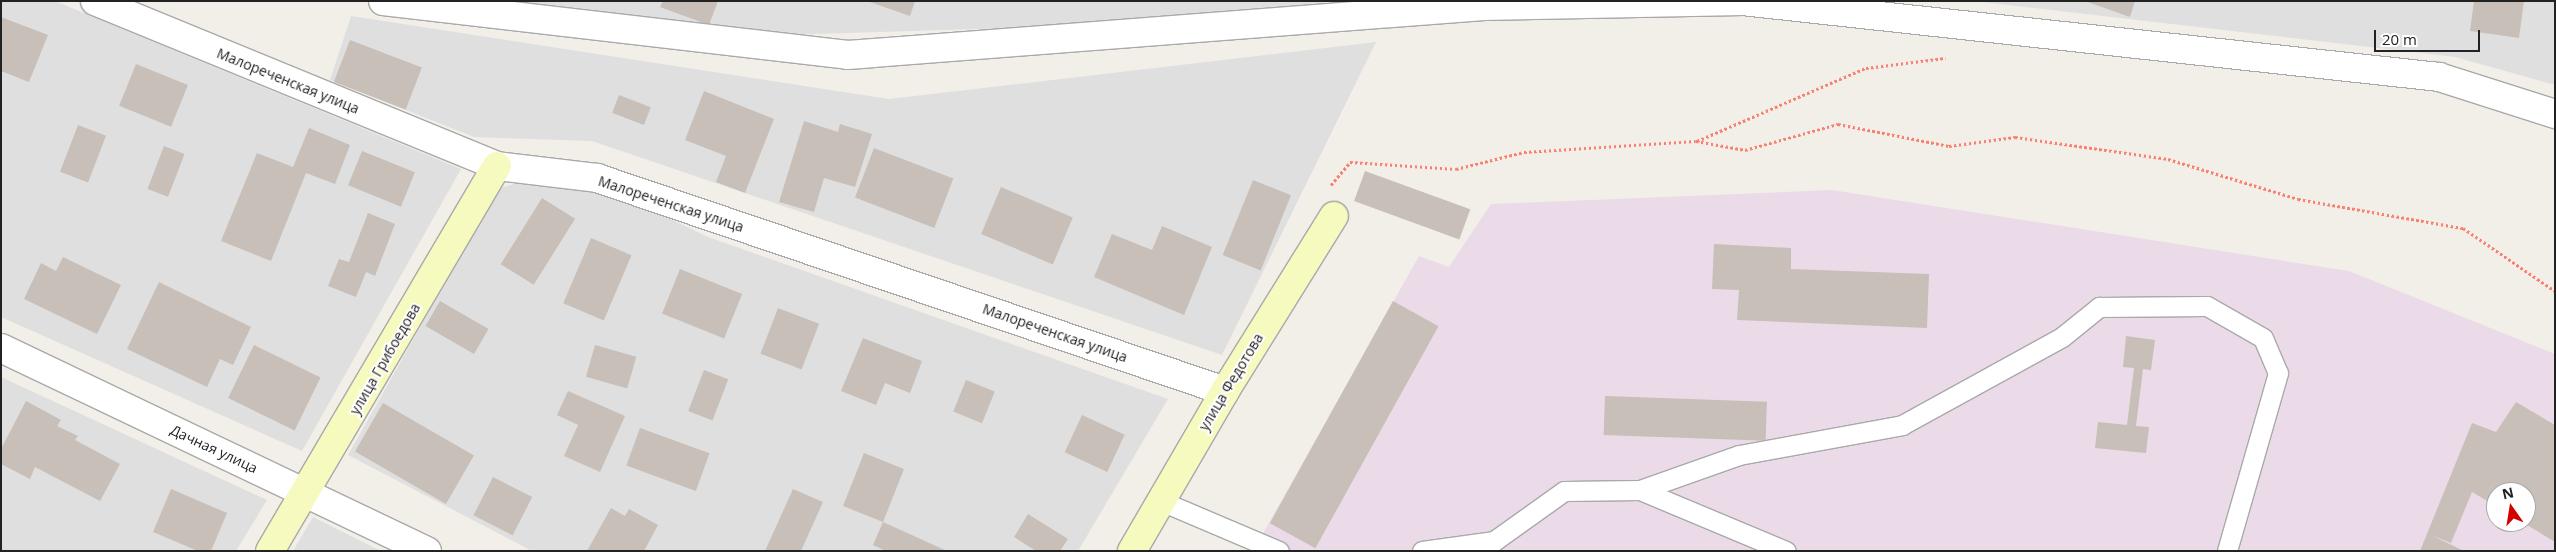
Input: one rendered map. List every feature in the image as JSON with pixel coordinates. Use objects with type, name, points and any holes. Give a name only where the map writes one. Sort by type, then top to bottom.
[{"type":"street","name":"Малореченская улица","points":[[95,1],[497,166],[597,178],[1225,391]]},
{"type":"street","points":[[383,1],[848,55],[1484,4],[1742,2],[2439,77],[2555,114]]},
{"type":"street","name":"улица Грибоедова","points":[[270,551],[306,493],[497,166]]},
{"type":"street","name":"улица Федотова","points":[[1132,551],[1225,391],[1334,216]]},
{"type":"street","name":"Дачная улица","points":[[1,348],[427,551]]},
{"type":"lane","points":[[1422,551],[1498,546],[1564,491],[1640,490],[1739,455],[1902,425],[2062,337],[2099,307],[2207,306],[2263,338],[2278,373],[2227,551]]},
{"type":"lane","points":[[1640,490],[1786,551]]},
{"type":"lane","points":[[1161,501],[1279,551]]},
{"type":"path","points":[[1696,141],[1866,68],[1955,56]]},
{"type":"path","points":[[1334,216],[1331,184],[1350,162],[1456,169],[1524,152],[1696,141],[1745,150],[1838,124],[1949,146],[2015,138],[2168,159],[2298,199],[2463,228],[2554,289]]},
{"type":"shaded area","points":[[1,1],[55,1],[461,169],[302,451],[1,317]]},
{"type":"shaded area","points":[[491,1],[1343,1],[1102,25],[783,35]]},
{"type":"shaded area","points":[[1973,1],[2555,1],[2555,85],[2455,57]]},
{"type":"shaded area","points":[[351,16],[889,99],[1376,42],[1222,355],[592,141],[474,137],[330,80]]},
{"type":"shaded area","points":[[541,175],[621,195],[708,237],[1168,399],[1078,551],[532,551],[348,455],[498,189]]},
{"type":"shaded area","points":[[1832,190],[2349,271],[2555,354],[2555,551],[1253,551],[1419,256],[1449,267],[1491,204]]},
{"type":"shaded area","points":[[1,377],[267,500],[236,551],[1,551]]},
{"type":"shaded area","points":[[313,517],[381,551],[293,551]]},
{"type":"building","points":[[663,1],[718,1],[709,25],[660,7]]},
{"type":"building","points":[[867,1],[915,1],[910,16]]},
{"type":"building","points":[[2085,1],[2135,1],[2130,17]]},
{"type":"building","points":[[2474,1],[2524,1],[2519,38],[2470,31]]},
{"type":"building","points":[[1,17],[48,35],[29,82],[1,71]]},
{"type":"building","points":[[350,40],[422,68],[406,110],[334,82]]},
{"type":"building","points":[[136,64],[188,85],[171,127],[119,106]]},
{"type":"building","points":[[704,91],[774,119],[745,193],[716,182],[726,156],[685,140]]},
{"type":"building","points":[[619,95],[651,107],[644,125],[612,113]]},
{"type":"building","points":[[804,121],[838,132],[840,124],[872,134],[855,187],[824,178],[814,212],[779,202]]},
{"type":"building","points":[[78,125],[106,136],[88,182],[60,172]]},
{"type":"building","points":[[309,128],[350,145],[335,184],[306,173],[271,261],[221,241],[257,153],[293,167]]},
{"type":"building","points":[[164,146],[185,154],[168,197],[148,189]]},
{"type":"building","points":[[874,148],[953,178],[934,228],[855,197]]},
{"type":"building","points":[[362,151],[415,172],[401,207],[348,185]]},
{"type":"building","points":[[1365,171],[1470,209],[1459,239],[1354,201]]},
{"type":"building","points":[[1253,180],[1291,195],[1261,270],[1223,255]]},
{"type":"building","points":[[1001,187],[1073,217],[1053,264],[981,234]]},
{"type":"building","points":[[542,198],[575,219],[534,285],[501,264]]},
{"type":"building","points":[[368,213],[395,224],[375,276],[366,272],[356,297],[328,286],[339,259],[349,262]]},
{"type":"building","points":[[1162,226],[1212,247],[1184,315],[1094,277],[1112,234],[1152,250]]},
{"type":"building","points":[[591,238],[632,255],[604,321],[563,303]]},
{"type":"building","points":[[1714,244],[1791,248],[1791,269],[1929,274],[1927,328],[1737,320],[1739,290],[1712,289]]},
{"type":"building","points":[[63,257],[121,285],[97,334],[24,299],[41,263],[56,271]]},
{"type":"building","points":[[680,269],[742,294],[724,339],[662,314]]},
{"type":"building","points":[[159,282],[251,327],[233,365],[220,359],[207,387],[127,349]]},
{"type":"building","points":[[440,301],[488,329],[474,354],[426,326]]},
{"type":"building","points":[[1393,301],[1438,326],[1315,548],[1270,523]]},
{"type":"building","points":[[778,308],[819,324],[802,370],[760,354]]},
{"type":"building","points":[[2126,336],[2155,340],[2151,370],[2143,369],[2136,426],[2149,427],[2146,453],[2095,448],[2098,422],[2127,425],[2134,368],[2123,367]]},
{"type":"building","points":[[863,338],[922,361],[910,393],[885,383],[876,405],[841,391]]},
{"type":"building","points":[[254,345],[321,377],[295,430],[228,398]]},
{"type":"building","points":[[595,345],[636,357],[627,389],[586,377]]},
{"type":"building","points":[[704,370],[728,379],[713,420],[688,411]]},
{"type":"building","points":[[966,380],[995,392],[982,423],[953,412]]},
{"type":"building","points":[[568,391],[625,416],[600,472],[564,456],[578,425],[557,415]]},
{"type":"building","points":[[1605,396],[1767,402],[1766,441],[1604,435]]},
{"type":"building","points":[[26,401],[61,420],[57,426],[78,436],[75,440],[120,464],[100,501],[35,467],[30,479],[1,464],[1,449]]},
{"type":"building","points":[[2516,402],[2555,425],[2555,542],[2536,530],[2536,482],[2486,482],[2486,500],[2472,492],[2451,543],[2431,535],[2464,551],[2420,551],[2472,423],[2496,432]]},
{"type":"building","points":[[383,403],[474,456],[446,504],[355,451]]},
{"type":"building","points":[[1082,415],[1125,435],[1107,472],[1065,452]]},
{"type":"building","points":[[640,428],[710,453],[696,491],[626,466]]},
{"type":"building","points":[[864,453],[904,469],[883,522],[843,506]]},
{"type":"building","points":[[493,477],[532,497],[513,535],[473,515]]},
{"type":"building","points":[[171,489],[227,513],[211,551],[198,551],[153,532]]},
{"type":"building","points":[[793,489],[823,502],[801,551],[765,551]]},
{"type":"building","points":[[611,508],[625,516],[629,509],[658,525],[644,551],[587,551]]},
{"type":"building","points":[[1028,514],[1068,539],[1060,551],[1036,551],[1014,537]]},
{"type":"building","points":[[883,522],[947,551],[886,551],[873,545]]}]
